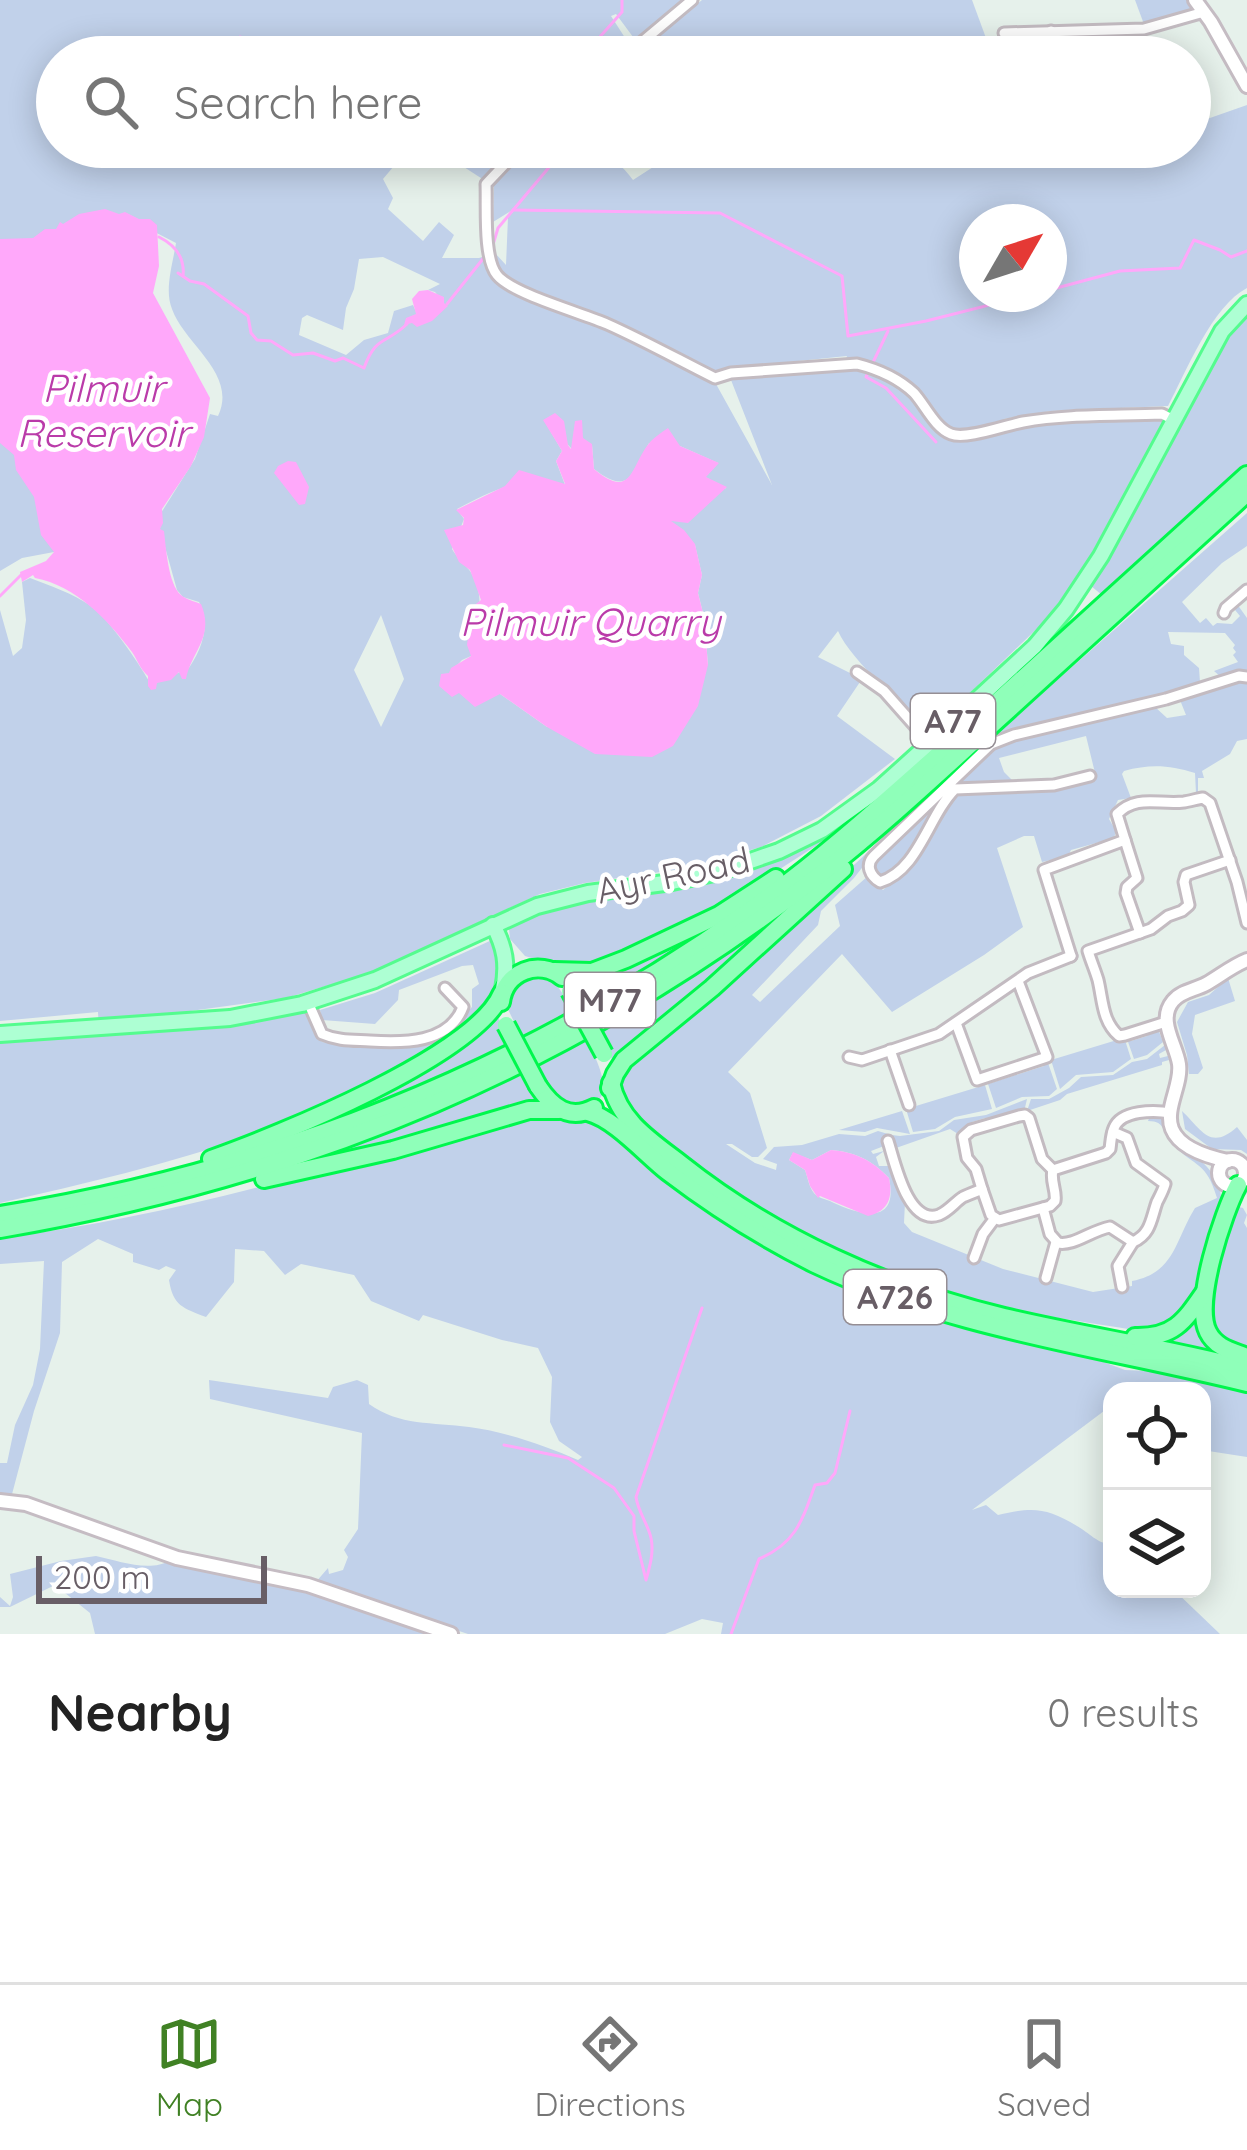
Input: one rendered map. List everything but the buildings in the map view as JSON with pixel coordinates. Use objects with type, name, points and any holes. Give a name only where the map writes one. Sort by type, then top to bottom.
[{"type":"highway","name":"M77","points":[[0,1215],[214,1169],[308,1139],[469,1074],[606,1003],[721,930],[817,859],[1247,476]]},
{"type":"highway","name":"M77","points":[[0,1230],[125,1205],[269,1167],[419,1112],[500,1076],[619,1010],[745,930],[854,846],[1247,493]]},
{"type":"highway","name":"M77","points":[[554,971],[606,968],[677,938],[749,896],[844,829],[1117,593]]},
{"type":"highway","name":"M77","points":[[612,1082],[624,1060],[805,904],[968,747]]},
{"type":"highway","points":[[67,1203],[227,1154],[358,1098],[448,1046],[488,1014],[518,974],[533,968],[554,971]]},
{"type":"highway","name":"A726","points":[[554,971],[604,1054],[622,1113],[708,1185],[772,1226],[903,1286],[1000,1316],[1247,1369]]},
{"type":"highway","points":[[503,991],[501,1012],[506,1025],[538,1086],[560,1110]]},
{"type":"highway","points":[[0,1230],[139,1210],[393,1150],[529,1109],[587,1112],[601,1103],[612,1082]]},
{"type":"highway","name":"A726","points":[[587,1112],[605,1120],[665,1170],[746,1226],[850,1280],[1003,1330],[1247,1383]]},
{"type":"highway","points":[[1237,1177],[1205,1292],[1204,1320],[1221,1347],[1247,1357]]},
{"type":"highway","points":[[1054,1328],[1153,1337],[1185,1321],[1205,1292]]},
{"type":"main road","name":"Ayr Road","points":[[0,1034],[230,1018],[308,1002],[375,980],[520,912],[560,899],[703,876],[779,851],[822,830],[930,743],[1035,646],[1066,609],[1101,556],[1222,331],[1247,304]]},
{"type":"main road","points":[[494,925],[507,964],[503,991]]},
{"type":"main road","points":[[502,941],[533,968]]},
{"type":"street","points":[[649,36],[692,0]]},
{"type":"street","points":[[1195,0],[1247,86]]},
{"type":"street","points":[[1004,33],[1144,29],[1204,12]]},
{"type":"street","points":[[1051,31],[1052,36]]},
{"type":"street","points":[[501,168],[486,184],[488,248],[498,278],[607,324],[715,378],[723,388]]},
{"type":"street","points":[[715,378],[857,364],[875,369],[912,392],[952,435],[1079,417],[1162,414],[1174,420]]},
{"type":"street","points":[[1224,613],[1247,590]]},
{"type":"street","points":[[857,672],[884,691],[930,743]]},
{"type":"street","points":[[1090,776],[1054,785],[955,789],[898,872],[880,882],[870,870],[874,856],[980,753],[1001,739],[1247,677]]},
{"type":"street","points":[[1139,933],[1126,893],[1137,878],[1118,814],[1145,800],[1203,798],[1211,806],[1247,923]]},
{"type":"street","points":[[1071,956],[1044,870],[1125,840]]},
{"type":"street","points":[[849,1057],[862,1060],[939,1034],[1038,967],[1151,929],[1189,905],[1186,875],[1230,860]]},
{"type":"street","points":[[1088,951],[1114,1033],[1125,1035],[1166,1022]]},
{"type":"street","points":[[1237,1177],[1179,1140],[1171,1125],[1179,1067],[1166,1022],[1168,1008],[1178,995],[1247,960]]},
{"type":"street","points":[[956,1023],[976,1080],[1047,1057],[1018,981]]},
{"type":"street","points":[[308,1002],[322,1034],[404,1043],[430,1038],[461,1015],[463,1007],[445,988]]},
{"type":"street","points":[[890,1050],[909,1105]]},
{"type":"street","points":[[1053,1170],[1106,1153],[1115,1124],[1122,1119],[1151,1110],[1171,1113]]},
{"type":"street","points":[[1025,1115],[1042,1159],[1053,1170],[1055,1202],[995,1218],[982,1189],[963,1137],[971,1130],[1025,1115]]},
{"type":"street","points":[[1113,1132],[1127,1138],[1136,1162],[1166,1184],[1154,1220],[1143,1237],[1132,1242],[1118,1266],[1122,1287]]},
{"type":"street","points":[[888,1141],[901,1182],[923,1216],[940,1214],[982,1189]]},
{"type":"street","points":[[1201,1153],[1228,1161],[1221,1166],[1237,1177]]},
{"type":"street","points":[[880,1160],[893,1156]]},
{"type":"street","points":[[1042,1208],[1056,1242],[1046,1278]]},
{"type":"street","points":[[974,1258],[995,1218]]},
{"type":"street","points":[[1056,1242],[1066,1245],[1110,1227],[1132,1242]]},
{"type":"street","points":[[0,1501],[26,1504],[177,1558],[308,1585],[451,1634]]},
{"type":"shaded area","points":[[0,0],[685,0],[642,36],[632,36],[616,14],[611,16],[624,36],[36,36],[36,168],[392,168],[383,179],[393,198],[388,209],[423,241],[439,222],[454,235],[442,258],[495,253],[506,265],[508,217],[517,207],[493,222],[494,182],[508,168],[623,168],[633,180],[652,168],[1211,168],[1211,118],[1247,105],[1247,288],[1211,324],[1168,406],[1051,411],[1004,419],[1007,432],[1022,426],[1164,420],[1070,593],[930,731],[866,669],[838,631],[818,657],[862,679],[837,716],[895,759],[821,816],[761,847],[688,868],[540,894],[369,973],[286,998],[183,1012],[194,1026],[303,1009],[322,1042],[403,1047],[437,1036],[472,1007],[472,989],[479,984],[473,965],[399,990],[398,1000],[375,1024],[322,1020],[320,1010],[375,993],[492,940],[501,966],[493,992],[473,1016],[412,1060],[349,1092],[219,1146],[0,1203],[0,1041],[99,1031],[98,1012],[0,1021],[0,610],[13,656],[22,648],[26,620],[22,582],[30,578],[84,601],[123,641],[149,681],[156,683],[186,672],[205,629],[199,602],[177,590],[160,529],[161,513],[195,459],[210,414],[218,416],[221,387],[172,309],[169,285],[176,243],[145,227],[54,552],[22,558],[0,571]],"holes":[[[383,257],[440,284],[428,290],[444,303],[405,324],[417,314],[413,305],[394,311],[388,333],[364,340],[346,355],[299,335],[307,315],[343,330],[359,259]],[[847,356],[843,367],[731,380],[772,485],[716,384],[731,368]],[[544,420],[572,449],[592,445],[594,469],[616,481],[629,478],[649,443],[680,446],[718,463],[705,477],[726,488],[667,519],[695,545],[702,575],[698,593],[708,665],[547,727],[500,694],[459,693],[450,673],[471,656],[480,602],[470,571],[452,549],[464,519],[457,509],[523,482],[565,485],[556,461],[562,451]],[[381,615],[404,679],[381,727],[354,670]]]},
{"type":"shaded area","points":[[702,0],[972,0],[985,36],[658,36]]},
{"type":"shaded area","points":[[1135,0],[1189,0],[1196,10],[1145,27]]},
{"type":"shaded area","points":[[1134,32],[1134,36],[1078,36]]},
{"type":"shaded area","points":[[465,168],[495,168],[484,180]]},
{"type":"shaded area","points":[[1247,311],[1247,464],[1102,595],[1091,586],[1220,344]]},
{"type":"shaded area","points":[[1247,513],[1247,546],[1182,602],[1200,623],[1206,618],[1213,626],[1232,624],[1240,616],[1237,604],[1247,618],[1247,672],[1222,678],[1214,671],[1238,662],[1233,655],[1235,645],[1225,633],[1168,632],[1171,644],[1184,646],[1184,655],[1199,668],[1196,685],[1042,722],[993,739],[872,855],[821,911],[818,925],[752,995],[760,1002],[840,926],[835,905],[868,876],[883,890],[910,867],[957,791],[1057,788],[1096,777],[1086,736],[999,758],[1016,784],[952,786],[896,871],[886,877],[875,872],[876,857],[941,792],[976,762],[1014,740],[1154,706],[1167,718],[1186,715],[1180,700],[1235,681],[1247,682],[1247,739],[1237,741],[1230,754],[1202,771],[1204,778],[1198,778],[1196,793],[1195,773],[1159,766],[1124,771],[1131,798],[1118,800],[1109,819],[1116,831],[1114,838],[1042,862],[1034,836],[997,848],[1023,927],[892,1012],[842,954],[728,1072],[750,1093],[767,1148],[752,1157],[726,1144],[776,1170],[777,1164],[763,1159],[774,1147],[839,1134],[888,1134],[882,1139],[884,1146],[871,1151],[884,1151],[876,1157],[879,1166],[890,1166],[905,1202],[904,1223],[912,1232],[1003,1269],[1093,1292],[1132,1286],[1132,1281],[1157,1271],[1172,1254],[1195,1208],[1217,1198],[1204,1171],[1173,1145],[1161,1125],[1148,1121],[1150,1116],[1162,1115],[1181,1147],[1210,1170],[1221,1201],[1190,1304],[1171,1325],[1155,1330],[1008,1308],[946,1292],[860,1260],[778,1219],[701,1170],[644,1126],[621,1097],[621,1075],[629,1063],[748,963],[989,740]],"holes":[[[831,1150],[870,1162],[889,1178],[889,1204],[883,1210],[856,1211],[819,1197],[805,1170],[789,1160],[793,1153],[812,1160]]]},
{"type":"shaded area","points":[[856,813],[822,842],[716,910],[598,964],[554,965],[525,956],[510,939],[509,929],[516,919],[584,897],[688,883]]},
{"type":"shaded area","points":[[803,898],[614,1063],[598,1032],[710,964]]},
{"type":"shaded area","points":[[714,926],[584,1005],[569,976]]},
{"type":"shaded area","points":[[532,973],[558,987],[573,1012],[522,1039],[507,1007],[514,985]]},
{"type":"shaded area","points":[[1228,978],[1235,1001],[1195,1015],[1192,1034],[1203,1068],[1189,1074],[1177,1022],[1188,1002],[1209,995]]},
{"type":"shaded area","points":[[496,1012],[510,1045],[377,1106],[278,1138]]},
{"type":"shaded area","points":[[1158,1029],[1163,1042],[1134,1059],[1127,1039]]},
{"type":"shaded area","points":[[587,1040],[603,1091],[591,1104],[558,1102],[538,1067]]},
{"type":"shaded area","points":[[1125,1040],[1131,1059],[1113,1072],[1076,1075],[1060,1089],[1051,1060]]},
{"type":"shaded area","points":[[1165,1045],[1160,1058],[1168,1056],[1169,1060],[1162,1065],[1027,1111],[1031,1099],[1049,1099],[1081,1077],[1113,1075]]},
{"type":"shaded area","points":[[1047,1060],[1057,1089],[1049,1096],[1022,1097],[996,1108],[988,1084],[1044,1066]]},
{"type":"shaded area","points":[[525,1073],[543,1102],[315,1161],[415,1123]]},
{"type":"shaded area","points":[[985,1085],[992,1109],[913,1132],[906,1109]]},
{"type":"shaded area","points":[[1027,1099],[1024,1112],[991,1121],[985,1118],[958,1134],[950,1129],[896,1148],[892,1135],[939,1131],[954,1120],[986,1115]]},
{"type":"shaded area","points":[[538,1111],[590,1119],[773,1251],[846,1289],[960,1326],[1074,1351],[1125,1370],[1168,1372],[1210,1382],[1103,1382],[1103,1412],[972,1510],[986,1505],[998,1515],[1039,1510],[1066,1520],[1103,1542],[1103,1598],[1182,1598],[1220,1634],[721,1634],[723,1623],[702,1619],[665,1634],[468,1634],[315,1583],[328,1568],[329,1574],[343,1570],[348,1557],[344,1550],[358,1529],[362,1433],[210,1399],[209,1380],[328,1398],[333,1387],[357,1380],[368,1385],[369,1404],[392,1416],[496,1432],[578,1460],[582,1457],[559,1441],[550,1422],[552,1377],[538,1348],[423,1315],[419,1321],[371,1301],[354,1275],[301,1264],[285,1275],[264,1251],[235,1249],[234,1282],[206,1317],[176,1301],[169,1280],[176,1270],[133,1262],[133,1254],[98,1239],[62,1262],[60,1333],[11,1498],[0,1498],[0,1463],[7,1463],[40,1349],[44,1261],[0,1264],[0,1238],[204,1201]]},
{"type":"shaded area","points":[[902,1111],[910,1134],[877,1128],[839,1130]]},
{"type":"shaded area","points":[[1182,1111],[1213,1137],[1237,1127],[1247,1140],[1247,1154],[1212,1149],[1185,1129]]},
{"type":"shaded area","points":[[1247,1186],[1247,1193],[1235,1206],[1247,1215],[1247,1350],[1219,1334],[1210,1304],[1231,1205]]},
{"type":"shaded area","points":[[1197,1319],[1222,1354],[1161,1342]]},
{"type":"shaded area","points":[[1211,1382],[1247,1391],[1247,1457],[1211,1451]]},
{"type":"shaded area","points":[[96,1556],[144,1566],[171,1560],[307,1593],[440,1634],[95,1634],[90,1613],[55,1585],[10,1607],[0,1607],[0,1597],[10,1606],[13,1597],[10,1574]]},
{"type":"water","name":"Pilmuir Reservoir","points":[[105,209],[150,219],[157,225],[159,266],[153,293],[210,398],[204,437],[162,509],[160,529],[173,583],[186,598],[201,604],[204,635],[186,679],[179,672],[151,690],[132,652],[90,606],[33,575],[22,582],[20,572],[46,561],[54,552],[41,535],[34,497],[16,470],[14,455],[0,443],[0,239],[33,238],[79,214]]},
{"type":"water","points":[[428,290],[444,297],[448,306],[432,321],[417,327],[404,325],[406,318],[416,314],[412,299]]},
{"type":"water","name":"Pilmuir Quarry","points":[[555,413],[564,421],[571,449],[575,421],[582,420],[583,438],[592,444],[594,469],[607,478],[624,481],[651,441],[668,428],[680,446],[719,463],[706,477],[727,487],[688,523],[671,521],[695,544],[702,575],[698,593],[708,665],[698,706],[673,746],[652,757],[595,754],[500,694],[475,707],[459,693],[452,697],[439,686],[441,674],[471,656],[467,645],[472,607],[481,600],[470,570],[459,562],[444,530],[463,525],[464,518],[456,510],[505,486],[519,470],[565,484],[556,461],[562,451],[543,420]]},
{"type":"water","points":[[288,461],[296,462],[309,487],[305,504],[299,505],[274,473]]},
{"type":"water","points":[[831,1150],[863,1158],[889,1178],[890,1197],[881,1211],[868,1216],[818,1198],[805,1170],[789,1160],[793,1152],[812,1160]]},
{"type":"waterway","points":[[601,36],[622,12],[622,0]]},
{"type":"waterway","points":[[492,248],[498,228],[548,168]]},
{"type":"waterway","points":[[513,210],[720,213],[842,276],[848,336],[962,312]]},
{"type":"waterway","points":[[159,237],[178,252],[183,276]]},
{"type":"waterway","points":[[1067,285],[1120,271],[1180,268],[1194,240],[1231,257],[1247,251]]},
{"type":"waterway","points":[[447,304],[486,255]]},
{"type":"waterway","points":[[178,273],[204,284],[248,316],[257,340],[271,341],[293,355],[343,358],[364,368],[377,345],[407,324]]},
{"type":"waterway","points":[[888,331],[866,377],[886,388],[936,442]]},
{"type":"waterway","points":[[0,596],[21,575]]},
{"type":"waterway","points":[[504,1445],[568,1458],[614,1488],[634,1516],[646,1580],[652,1543],[636,1497],[702,1308]]},
{"type":"waterway","points":[[731,1634],[759,1559],[790,1538],[815,1485],[827,1483],[835,1473],[850,1411]]}]
